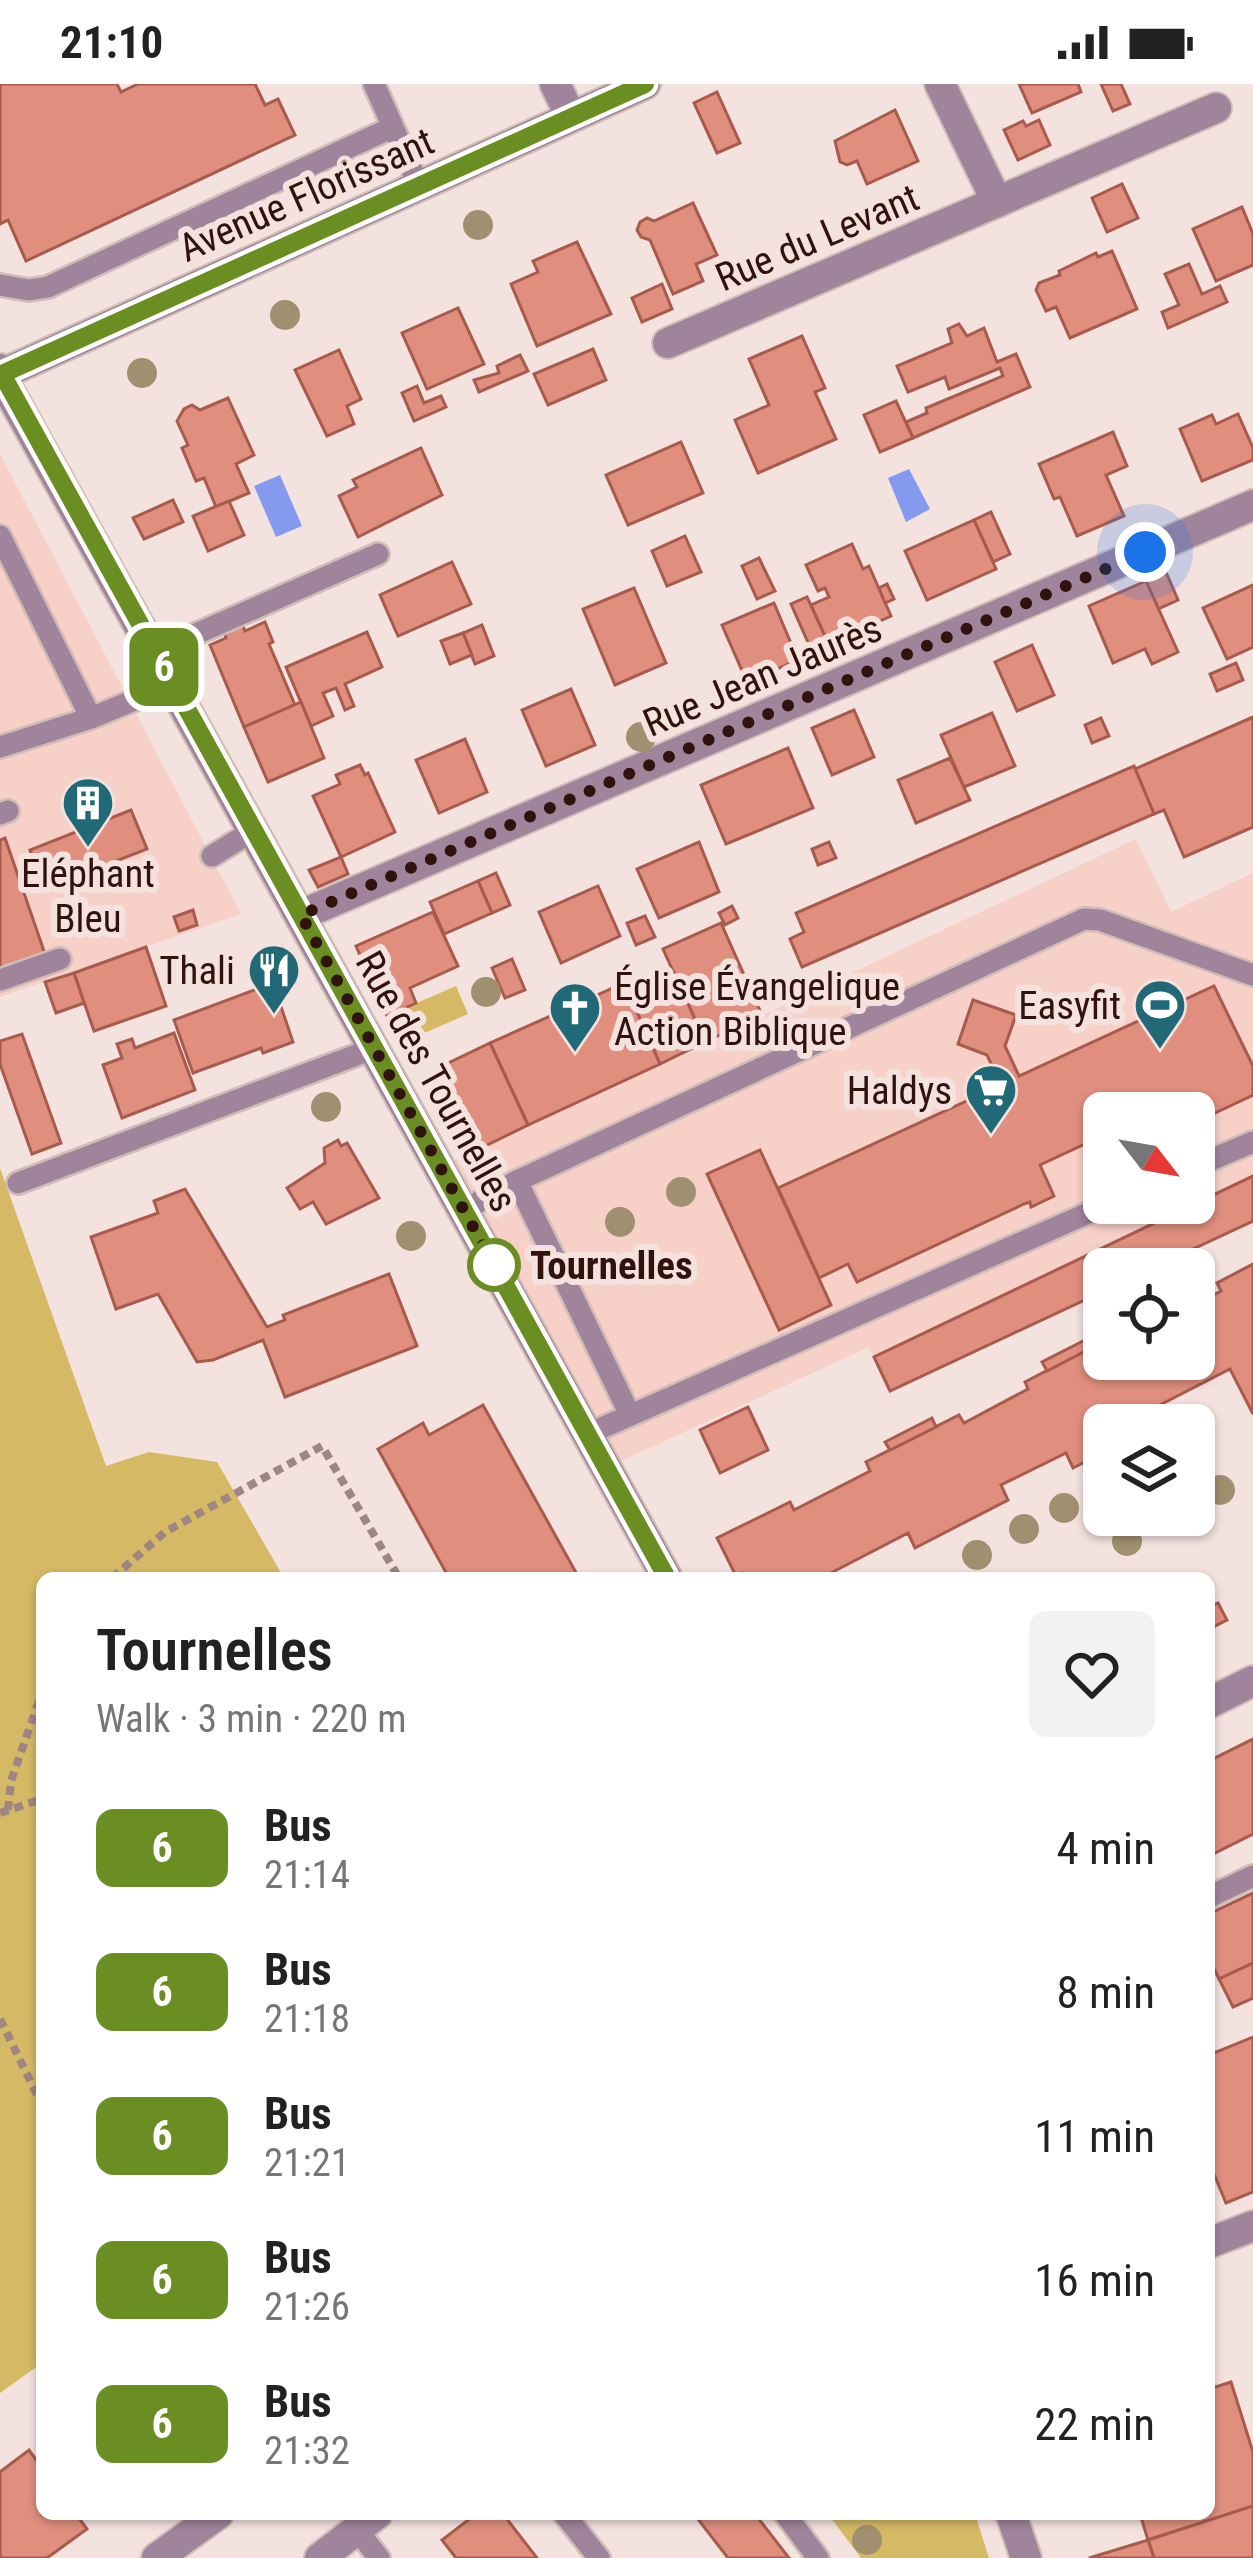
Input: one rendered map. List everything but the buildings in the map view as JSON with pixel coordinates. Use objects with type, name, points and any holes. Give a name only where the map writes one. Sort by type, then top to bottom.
[{"type":"street","points":[[555,84],[571,118]]},
{"type":"street","name":"Avenue Florissant","points":[[1,372],[645,84]]},
{"type":"street","points":[[940,84],[997,202]]},
{"type":"street","name":"Rue du Levant","points":[[668,343],[1216,108]]},
{"type":"street","name":"Rue des Tournelles","points":[[1,372],[664,1572]]},
{"type":"street","name":"Rue Jean Jaurès","points":[[301,915],[1253,505]]},
{"type":"street","points":[[1215,1700],[1253,1681]]},
{"type":"street","points":[[1215,2241],[1253,2226]]},
{"type":"street","points":[[158,2558],[210,2520]]},
{"type":"street","points":[[1013,2520],[1026,2558]]},
{"type":"street","points":[[320,2558],[367,2522]]},
{"type":"lane","points":[[374,84],[418,186]]},
{"type":"lane","points":[[0,285],[29,290],[48,287],[392,128]]},
{"type":"lane","points":[[0,536],[91,718]]},
{"type":"lane","points":[[155,652],[378,554]]},
{"type":"lane","points":[[0,747],[91,718],[173,684]]},
{"type":"lane","points":[[212,856],[254,830]]},
{"type":"lane","points":[[464,1210],[1084,919],[1100,920],[1253,974]]},
{"type":"lane","points":[[0,980],[60,959]]},
{"type":"lane","points":[[18,1183],[375,1048]]},
{"type":"lane","points":[[1215,1158],[1253,1142]]},
{"type":"lane","points":[[518,1181],[630,1415]]},
{"type":"lane","points":[[588,1434],[1083,1215]]},
{"type":"lane","points":[[1215,1894],[1253,1876]]},
{"type":"lane","points":[[569,2520],[598,2558]]},
{"type":"lane","points":[[790,2520],[818,2558]]},
{"type":"lane","points":[[367,2522],[379,2558]]},
{"type":"path","points":[[119,1572],[166,1532],[322,1446],[396,1572]]},
{"type":"path","points":[[4,1811],[36,1709]]},
{"type":"path","points":[[4,1811],[36,1801]]},
{"type":"path","points":[[0,2019],[36,2093]]},
{"type":"shaded area","points":[[0,454],[241,914],[0,997]]},
{"type":"shaded area","points":[[1136,839],[1171,912],[1253,873],[1253,1221],[1195,1248],[1083,1248],[1083,1301],[890,1391],[869,1347],[606,1468],[440,1167]]},
{"type":"shaded area","points":[[456,986],[468,1014],[399,1044],[387,1016]]},
{"type":"shaded area","points":[[0,1168],[106,1466],[149,1452],[217,1462],[281,1572],[36,1572],[36,2367],[0,2393]]},
{"type":"shaded area","points":[[832,2520],[977,2520],[989,2558],[861,2558]]},
{"type":"water","points":[[909,469],[930,509],[906,522],[888,478]]},
{"type":"water","points":[[280,475],[302,526],[276,537],[254,486]]},
{"type":"bus line","name":"6","points":[[645,84],[2,374],[664,1572]]},
{"type":"place","name":"Eléphant Bleu","points":[[88,849]]},
{"type":"place","name":"Thali","points":[[274,1016]]},
{"type":"place","name":"Easyfit","points":[[1160,1051]]},
{"type":"place","name":"Église Évangelique Action Biblique","points":[[575,1054]]},
{"type":"place","name":"Haldys","points":[[991,1136]]},
{"type":"place","name":"Tournelles","points":[[494,1265]]},
{"type":"route","points":[[494,1265],[499,1274],[301,915],[1145,552]]}]
